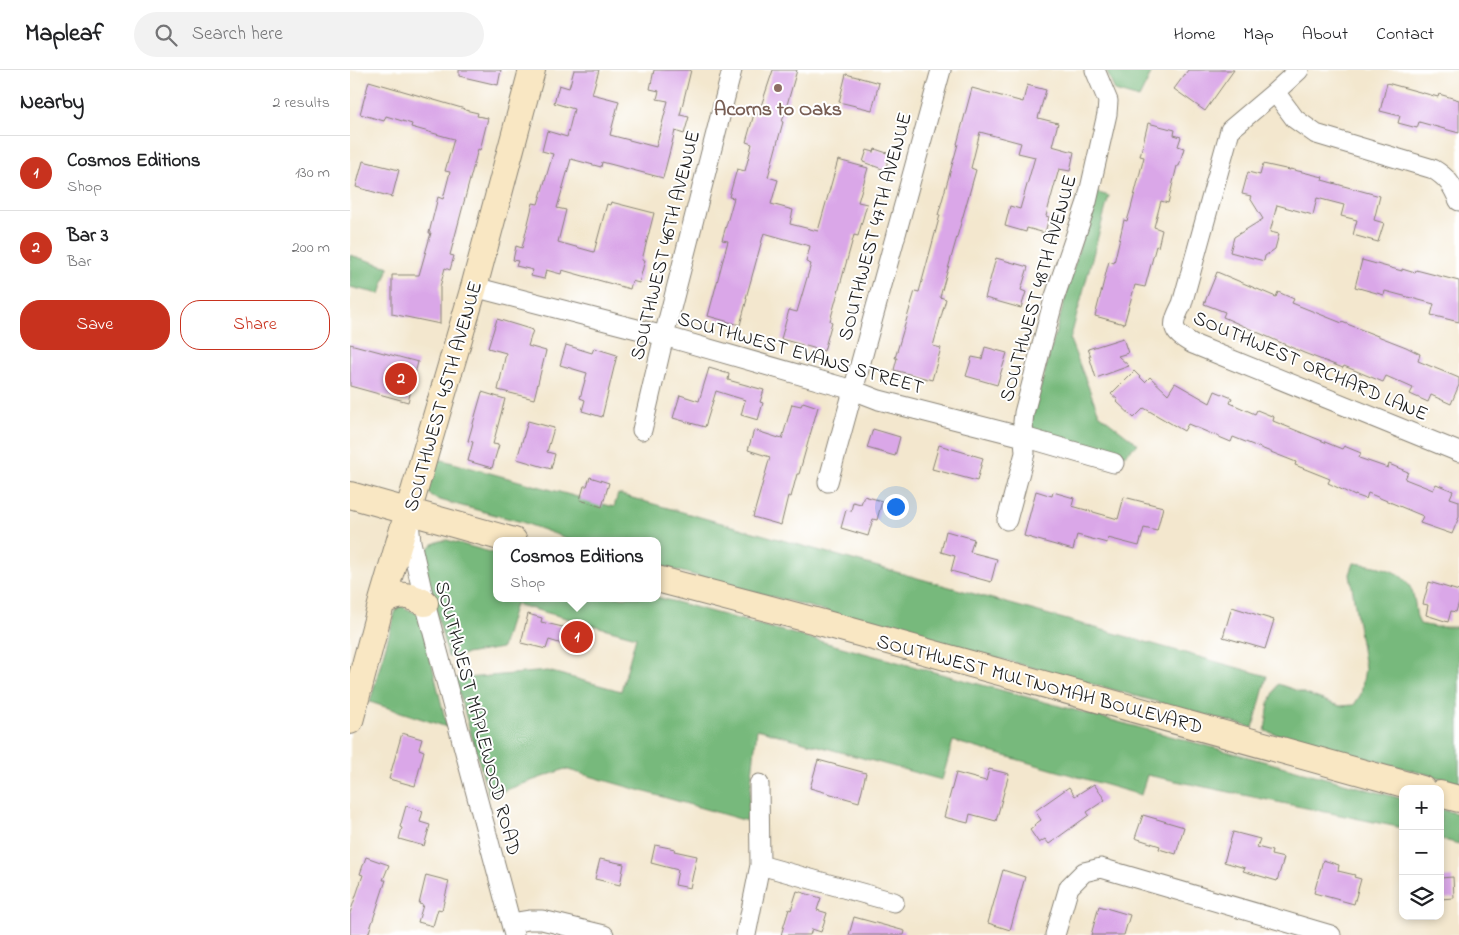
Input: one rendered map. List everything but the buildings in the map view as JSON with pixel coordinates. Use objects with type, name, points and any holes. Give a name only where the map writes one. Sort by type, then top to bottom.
[{"type":"main road","name":"SOUTHWEST 45TH AVENUE","points":[[350,721],[382,602],[474,287],[532,70]]},
{"type":"main road","points":[[350,495],[500,537]]},
{"type":"main road","name":"SOUTHWEST MULTNOMAH BOULEVARD","points":[[661,580],[1407,785]]},
{"type":"main road","points":[[382,602],[407,595],[425,602]]},
{"type":"main road","points":[[1444,795],[1459,799]]},
{"type":"street","name":"SOUTHWEST 46TH AVENUE","points":[[642,430],[732,70]]},
{"type":"street","name":"SOUTHWEST 47TH AVENUE","points":[[828,482],[941,70]]},
{"type":"street","name":"SOUTHWEST 48TH AVENUE","points":[[1007,520],[1025,453],[1024,413],[1054,299],[1087,202],[1107,114],[1108,101],[1095,70]]},
{"type":"street","name":"SOUTHWEST ORCHARD LANE","points":[[1299,70],[1230,130],[1182,304],[1174,322],[1174,328],[1179,335],[1193,344],[1459,452]]},
{"type":"street","points":[[1275,92],[1295,119],[1316,134],[1433,169],[1444,176],[1452,185],[1459,201]]},
{"type":"street","name":"SOUTHWEST EVANS STREET","points":[[474,287],[664,336],[853,390],[878,400],[1024,437],[1114,463]]},
{"type":"street","name":"SOUTHWEST MAPLEWOOD ROAD","points":[[409,511],[410,542],[512,929]]},
{"type":"street","points":[[746,935],[760,865],[760,784]]},
{"type":"street","points":[[760,865],[894,902]]},
{"type":"street","points":[[1055,935],[1069,887],[1084,872],[1101,868],[1278,927],[1331,935]]},
{"type":"street","points":[[512,929],[529,920],[542,920],[604,935]]},
{"type":"green space","points":[[1106,70],[1153,70],[1139,98],[1115,91]]},
{"type":"green space","points":[[1095,192],[1109,196],[1070,340],[1099,414],[1138,444],[1124,455],[1031,430],[1031,421]]},
{"type":"green space","points":[[350,255],[389,267],[380,294],[350,287]]},
{"type":"green space","points":[[435,458],[614,507],[618,494],[1267,676],[1253,728],[661,566],[661,537],[563,537],[522,522],[436,499],[431,496],[427,489]]},
{"type":"green space","points":[[447,540],[493,553],[493,602],[661,602],[661,598],[1399,798],[1399,827],[1147,775],[1141,795],[953,741],[942,780],[757,729],[747,821],[565,769],[489,796],[455,679],[548,671],[621,691],[636,637],[515,604],[502,648],[448,657],[424,563],[428,549],[434,544]]},
{"type":"green space","points":[[1354,563],[1391,571],[1406,581],[1411,588],[1420,624],[1435,627],[1459,627],[1459,783],[1265,731],[1269,703],[1278,684],[1340,706],[1354,705],[1361,694],[1365,668],[1350,574]]},
{"type":"green space","points":[[399,605],[420,615],[447,727],[370,702],[395,613]]},
{"type":"green space","points":[[1444,810],[1459,814],[1459,844],[1444,840]]},
{"type":"place","name":"Acorns to Oaks","points":[[778,88]]},
{"type":"place","name":"Bar 3","points":[[401,379]]},
{"type":"place","name":"Cosmos Editions","points":[[577,637]]}]
